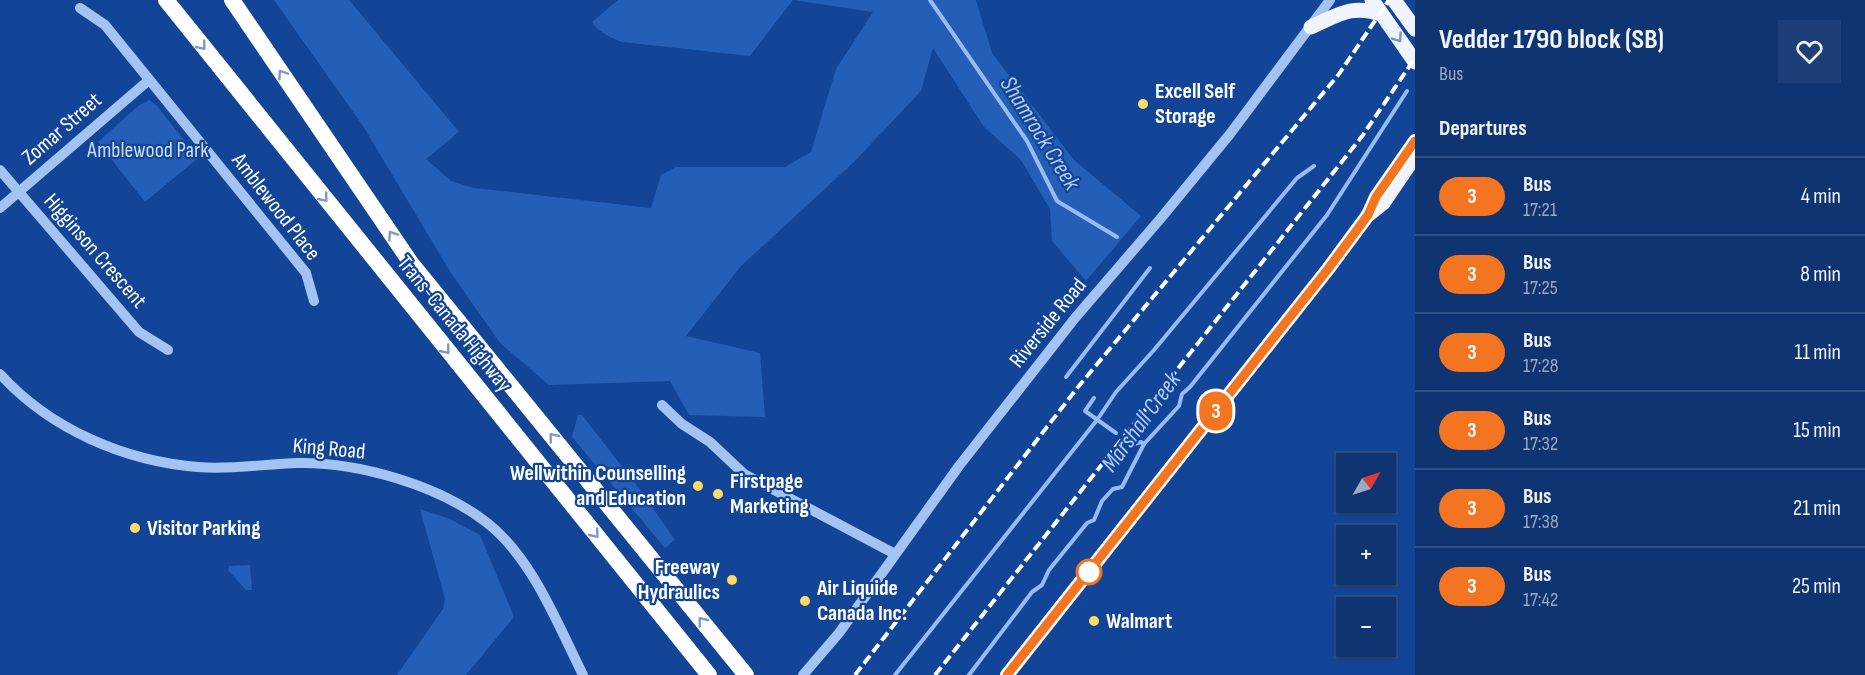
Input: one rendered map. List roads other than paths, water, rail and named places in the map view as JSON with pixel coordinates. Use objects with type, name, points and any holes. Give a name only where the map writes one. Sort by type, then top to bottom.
[{"type":"highway","name":"Trans-Canada Highway","points":[[166,0],[709,675]]},
{"type":"highway","name":"Trans-Canada Highway","points":[[232,0],[411,263],[743,671]]},
{"type":"main road","points":[[1372,0],[1415,62]]},
{"type":"main road","points":[[1394,0],[1415,29]]},
{"type":"main road","points":[[1311,27],[1352,9],[1365,9],[1381,14]]},
{"type":"main road","points":[[1368,215],[1383,203],[1415,156]]},
{"type":"street","name":"Riverside Road","points":[[803,675],[839,633],[959,466],[1075,318],[1230,134],[1330,0]]},
{"type":"street","name":"Amblewood Place","points":[[80,8],[105,25],[306,273],[314,301]]},
{"type":"street","name":"Zomar Street","points":[[0,208],[149,80]]},
{"type":"street","points":[[1006,675],[1308,295],[1368,215],[1376,197],[1415,141]]},
{"type":"street","name":"Higginson Crescent","points":[[0,170],[139,332],[168,350]]},
{"type":"street","name":"King Road","points":[[0,374],[33,405],[82,436],[140,457],[198,467],[229,468],[299,463],[346,467],[427,490],[457,505],[487,523],[511,546],[536,583],[583,675]]},
{"type":"street","points":[[662,405],[682,424],[710,442],[744,474],[895,554]]},
{"type":"waterway","name":"Shamrock Creek","points":[[930,0],[1027,141],[1057,201],[1117,237]]},
{"type":"waterway","name":"Marshall Creek","points":[[969,675],[1032,592],[1042,585],[1049,570],[1087,523],[1094,520],[1102,501],[1113,489],[1122,487],[1144,444],[1179,406],[1182,394],[1190,387],[1327,215],[1407,91]]},
{"type":"waterway","points":[[895,675],[1097,420],[1116,392],[1154,350],[1297,178],[1314,166]]},
{"type":"waterway","points":[[1066,377],[1150,268]]},
{"type":"waterway","points":[[1094,398],[1085,411],[1116,433]]},
{"type":"waterway","points":[[1131,445],[1141,442],[1144,444]]},
{"type":"railway","points":[[855,675],[1078,387],[1339,74],[1389,0]]},
{"type":"railway","points":[[935,675],[1363,135],[1415,58]]},
{"type":"place","name":"Excell Self Storage","points":[[1143,104]]},
{"type":"place","name":"Wellwithin Counselling and Education","points":[[698,486]]},
{"type":"place","name":"Firstpage Marketing","points":[[718,494]]},
{"type":"place","name":"Visitor Parking","points":[[135,528]]},
{"type":"place","name":"Freeway Hydraulics","points":[[732,580]]},
{"type":"place","name":"Air Liquide Canada Inc.","points":[[805,601]]},
{"type":"place","name":"Walmart","points":[[1094,621]]},
{"type":"park label","name":"Amblewood Park","points":[[148,150]]}]
